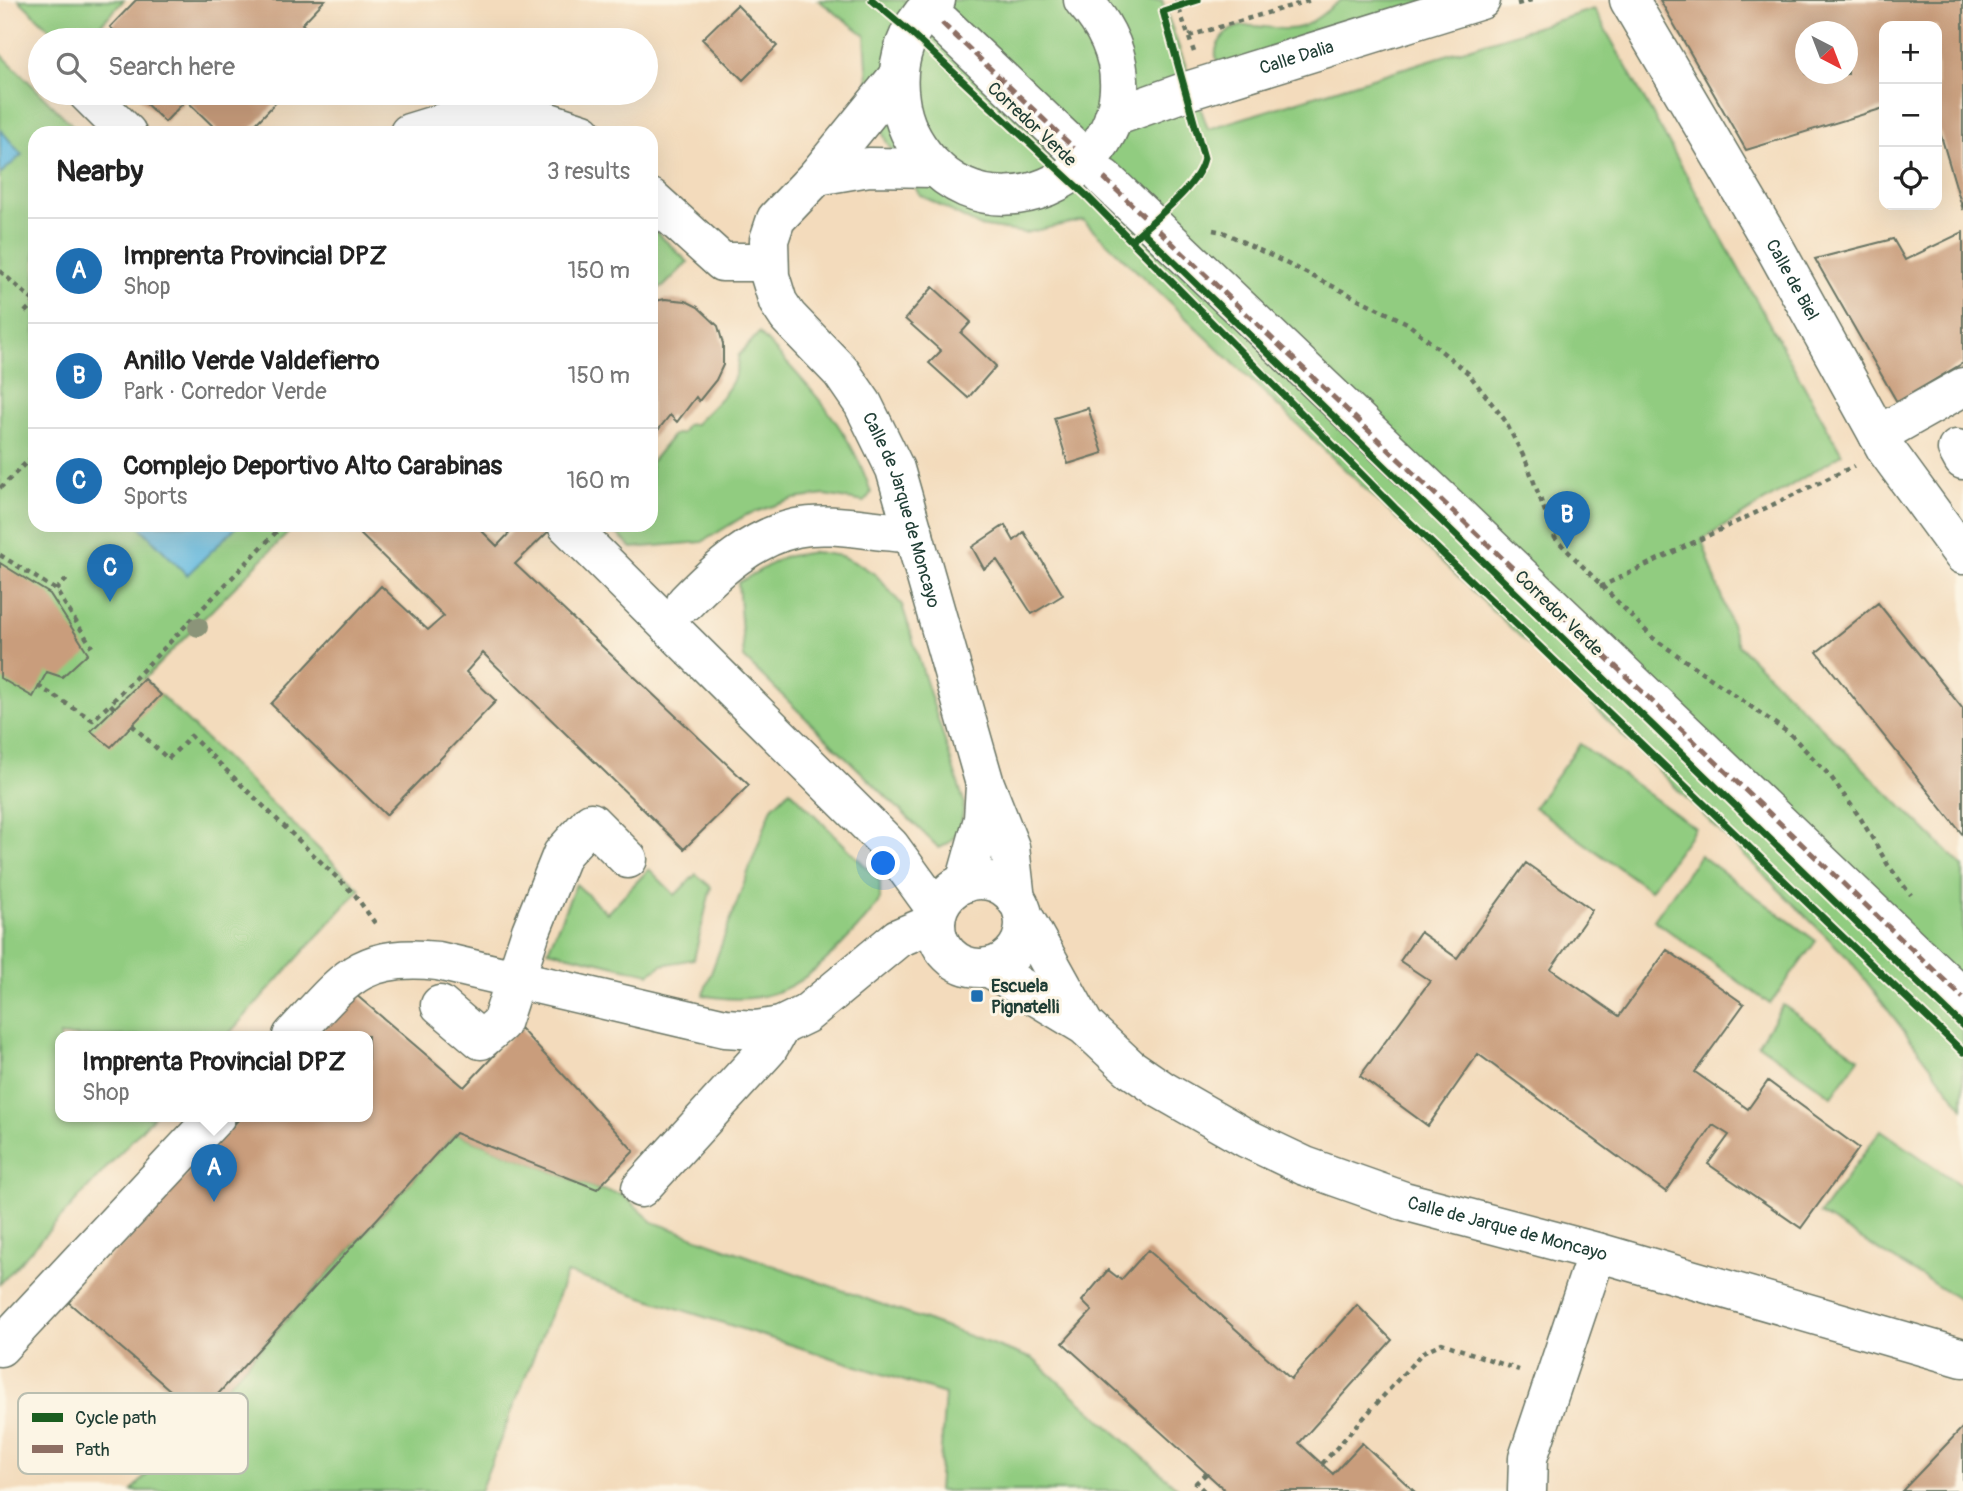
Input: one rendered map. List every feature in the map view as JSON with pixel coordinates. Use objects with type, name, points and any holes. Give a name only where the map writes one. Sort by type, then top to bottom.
[{"type":"street","name":"Corredor Verde","points":[[1074,148],[939,11],[910,32],[898,76],[902,116],[919,149],[936,168],[964,185],[984,191],[1027,193],[1048,187],[1067,178],[1087,161],[1103,140],[1115,117],[1119,92],[1118,66],[1112,41],[1100,19],[1083,0]]},
{"type":"street","name":"Calle Dalia","points":[[1115,117],[1187,90],[1481,0]]},
{"type":"street","name":"Calle de Biel","points":[[1629,0],[1776,250],[1882,443],[1963,555]]},
{"type":"street","name":"Calle de Jarque de Moncayo","points":[[898,76],[817,176],[776,219],[769,240],[768,262],[775,295],[782,309],[800,332],[841,372],[878,430],[895,469],[985,784],[1010,847],[1020,908],[1085,1026]]},
{"type":"street","points":[[99,105],[120,126]]},
{"type":"street","points":[[432,126],[461,117],[540,119],[562,126]]},
{"type":"street","points":[[817,176],[869,167],[936,168]]},
{"type":"street","name":"Corredor Verde","points":[[1104,178],[1153,221],[1963,998]]},
{"type":"street","points":[[658,204],[722,262],[768,262]]},
{"type":"street","points":[[1882,443],[1963,387]]},
{"type":"street","points":[[686,602],[714,573],[739,555],[770,537],[798,527],[914,533]]},
{"type":"street","points":[[297,1031],[355,972],[375,963],[403,957],[438,961],[725,1028],[756,1030],[781,1026],[807,1014],[848,981],[915,958],[948,911],[994,883],[1007,890],[1020,908],[1021,938],[1016,948],[1009,957],[988,967],[960,964],[948,911],[890,846],[574,532]]},
{"type":"street","name":"Calle de Jarque de Moncayo","points":[[948,911],[983,819],[985,784]]},
{"type":"street","points":[[440,1004],[481,1040],[501,1023],[562,854],[591,822],[628,859]]},
{"type":"street","name":"Calle de Jarque de Moncayo","points":[[988,967],[1085,1026],[1130,1068],[1161,1090],[1246,1138],[1305,1166],[1404,1201],[1597,1252],[1963,1358]]},
{"type":"street","points":[[641,1188],[768,1049],[781,1026]]},
{"type":"street","points":[[0,1348],[210,1122]]},
{"type":"street","points":[[1527,1491],[1528,1458],[1597,1252]]},
{"type":"path","points":[[1189,36],[1311,0]]},
{"type":"path","points":[[1171,8],[1188,3]]},
{"type":"path","points":[[1153,221],[1223,232],[1407,323],[1468,373],[1504,419],[1525,461],[1555,538],[1653,638],[1790,734],[1831,777],[1861,819],[1888,865],[1916,901]]},
{"type":"path","points":[[0,271],[28,296]]},
{"type":"path","points":[[25,312],[28,309]]},
{"type":"path","points":[[1601,587],[1882,443]]},
{"type":"path","points":[[0,488],[28,461]]},
{"type":"path","points":[[38,687],[93,720],[112,706],[276,532]]},
{"type":"path","points":[[0,555],[55,590],[92,647]]},
{"type":"path","points":[[55,590],[67,579]]},
{"type":"path","points":[[132,725],[168,759],[191,736],[355,895],[379,930]]},
{"type":"path","points":[[1322,1464],[1423,1352],[1442,1343],[1554,1379]]},
{"type":"path","points":[[1205,1491],[1196,1483],[1207,1473]]},
{"type":"green space","points":[[19,0],[124,0],[97,28],[48,28]]},
{"type":"green space","points":[[818,0],[1162,0],[1208,129],[1594,9],[1842,454],[1702,540],[1738,645],[1963,867],[1963,1108],[1849,959],[1588,701],[1083,220],[1025,233],[979,226],[920,195],[886,141],[869,99],[865,35]]},
{"type":"green space","points":[[1341,0],[1434,0],[1219,66],[1216,50],[1220,41],[1237,27],[1301,27],[1317,19]]},
{"type":"green space","points":[[0,53],[28,81],[28,105],[52,105],[73,126],[28,126],[28,532],[289,532],[144,679],[360,889],[232,1031],[55,1031],[55,1122],[148,1122],[0,1284]]},
{"type":"green space","points":[[658,234],[688,262],[663,287],[658,288]]},
{"type":"green space","points":[[759,333],[839,426],[852,447],[871,493],[864,502],[825,495],[794,499],[746,515],[702,542],[632,548],[615,532],[658,532],[658,453],[673,435],[682,433],[686,425],[695,424],[724,394],[735,377],[738,356]]},
{"type":"green space","points":[[814,552],[841,556],[860,565],[876,575],[902,605],[964,802],[961,823],[946,845],[939,848],[744,658],[738,583],[783,557]]},
{"type":"green space","points":[[1580,744],[1695,828],[1650,890],[1534,807]]},
{"type":"green space","points":[[790,790],[880,881],[880,899],[866,919],[833,954],[801,980],[785,989],[748,998],[703,995],[772,807]]},
{"type":"green space","points":[[1700,855],[1816,941],[1770,1004],[1654,920]]},
{"type":"green space","points":[[649,869],[675,895],[696,874],[711,887],[694,959],[662,965],[649,974],[548,950],[576,884],[607,913]]},
{"type":"green space","points":[[1783,1005],[1859,1058],[1832,1096],[1758,1044]]},
{"type":"green space","points":[[1881,1130],[1963,1187],[1963,1302],[1820,1214]]},
{"type":"green space","points":[[455,1133],[597,1189],[622,1194],[653,1222],[1033,1359],[1181,1491],[938,1491],[945,1394],[567,1273],[480,1491],[132,1491],[147,1474],[248,1474],[248,1393],[220,1393]]},
{"type":"water","points":[[0,129],[22,155],[0,174]]},
{"type":"water","points":[[145,532],[231,532],[187,575]]},
{"type":"building","points":[[136,0],[325,0],[302,24],[306,28],[110,27]]},
{"type":"building","points":[[1660,0],[1963,0],[1963,210],[1942,139],[1942,21],[1879,21],[1879,110],[1746,150]]},
{"type":"building","points":[[737,5],[777,46],[743,80],[702,39]]},
{"type":"building","points":[[147,105],[181,105],[165,122]]},
{"type":"building","points":[[191,105],[274,105],[254,126],[213,126]]},
{"type":"building","points":[[1963,232],[1963,363],[1897,402],[1815,259],[1893,239],[1905,260]]},
{"type":"building","points":[[933,287],[971,322],[961,333],[996,366],[968,398],[929,363],[941,351],[905,319]]},
{"type":"building","points":[[658,300],[686,301],[698,307],[718,326],[723,344],[723,365],[716,380],[699,401],[696,397],[677,422],[670,415],[658,430]]},
{"type":"building","points":[[1088,408],[1103,453],[1068,464],[1054,418]]},
{"type":"building","points":[[1005,525],[1014,541],[1024,532],[1063,595],[1032,614],[997,560],[984,569],[972,547]]},
{"type":"building","points":[[358,532],[483,532],[497,546],[510,532],[548,532],[515,564],[749,785],[684,849],[483,653],[466,672],[496,701],[386,815],[271,704],[381,586],[428,630],[444,616]]},
{"type":"building","points":[[0,563],[50,594],[88,653],[62,677],[47,672],[33,697],[0,678]]},
{"type":"building","points":[[1878,603],[1963,709],[1963,835],[1817,652]]},
{"type":"building","points":[[144,679],[161,695],[111,747],[91,731]]},
{"type":"building","points":[[1526,863],[1592,910],[1551,969],[1619,1016],[1667,950],[1744,1004],[1695,1072],[1748,1109],[1768,1081],[1859,1148],[1801,1228],[1708,1164],[1729,1135],[1713,1125],[1666,1192],[1478,1054],[1428,1126],[1360,1076],[1430,981],[1400,961],[1420,932],[1457,958]]},
{"type":"building","points":[[355,994],[464,1087],[520,1028],[634,1151],[597,1189],[455,1133],[219,1393],[173,1393],[68,1302],[236,1122],[373,1122],[373,1031],[322,1031]]},
{"type":"building","points":[[1148,1250],[1291,1379],[1357,1305],[1392,1340],[1299,1443],[1333,1474],[1362,1443],[1414,1491],[1226,1491],[1063,1343],[1092,1311],[1082,1301],[1108,1270],[1121,1280]]},
{"type":"building","points":[[1963,1427],[1963,1491],[1902,1491]]},
{"type":"marked path","points":[[942,23],[1074,148]]},
{"type":"marked path","points":[[1104,178],[1963,998]]},
{"type":"cycle path","points":[[872,0],[1087,196],[1395,508],[1963,1052]]},
{"type":"cycle path","points":[[1135,237],[1186,190],[1204,158],[1163,11],[1198,0]]},
{"type":"cycle path","points":[[1142,231],[1963,1026]]},
{"type":"place","name":"Anillo Verde Valdefierro","points":[[1567,549]]},
{"type":"place","name":"Complejo Deportivo Alto Carabinas","points":[[110,602]]},
{"type":"place","name":"Escuela Pignatelli","points":[[977,996]]},
{"type":"place","name":"Imprenta Provincial DPZ","points":[[214,1202]]}]
